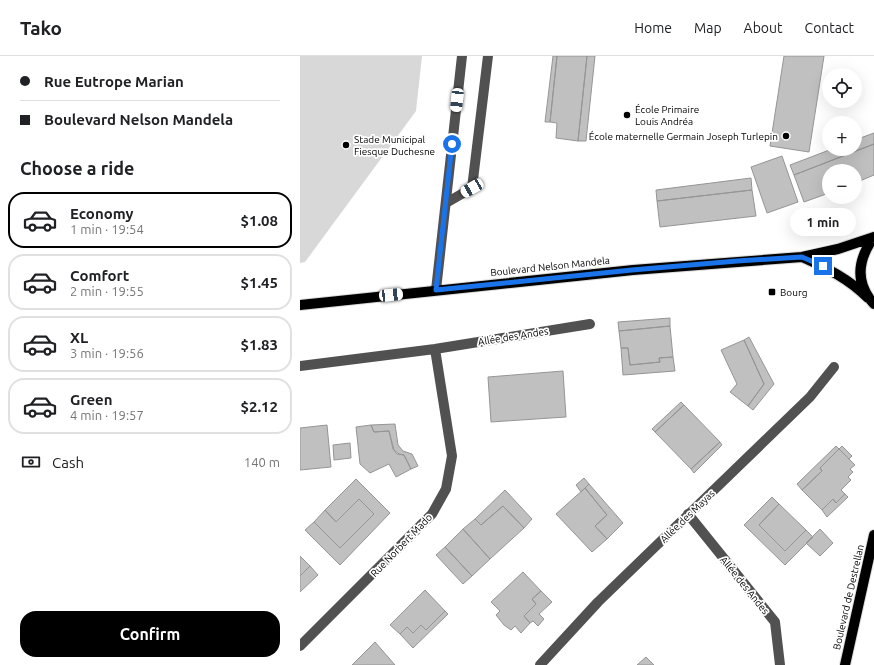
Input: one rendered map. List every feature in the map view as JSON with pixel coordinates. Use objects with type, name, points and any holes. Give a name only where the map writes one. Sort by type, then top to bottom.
[{"type":"main road","name":"Boulevard Nelson Mandela","points":[[300,305],[632,270],[802,257],[838,249],[874,237]]},
{"type":"main road","points":[[871,301],[863,287],[860,276],[861,263],[865,249],[874,237]]},
{"type":"main road","name":"Boulevard Nelson Mandela","points":[[802,257],[833,271],[854,284],[871,301]]},
{"type":"main road","name":"Boulevard de Destrellan","points":[[845,665],[874,535]]},
{"type":"street","points":[[436,290],[462,56]]},
{"type":"street","points":[[446,203],[472,188],[488,56]]},
{"type":"street","name":"Allée des Andes","points":[[300,366],[435,349],[590,324]]},
{"type":"street","name":"Rue Norbert Mado","points":[[300,646],[432,514],[446,489],[452,456],[435,349]]},
{"type":"street","name":"Allée des Mayas","points":[[540,665],[598,602],[810,397],[834,367]]},
{"type":"street","name":"Allée des Andes","points":[[688,514],[775,622],[780,665]]},
{"type":"shaded area","name":"Stade Municipal Fiesque Duchesne","points":[[300,56],[422,56],[416,111],[305,262],[300,263]]},
{"type":"building","points":[[553,56],[557,56],[550,122],[545,122]]},
{"type":"building","points":[[557,56],[587,56],[578,141],[556,138],[557,123],[550,122]]},
{"type":"building","points":[[587,56],[595,56],[586,141],[578,141]]},
{"type":"building","points":[[784,56],[824,56],[809,152],[770,146]]},
{"type":"building","points":[[874,133],[874,144],[862,149],[862,137]]},
{"type":"building","points":[[874,144],[874,175],[862,180],[862,164],[822,164],[843,156],[862,156],[862,149]]},
{"type":"building","points":[[822,153],[822,156],[843,156],[794,175],[790,165]]},
{"type":"building","points":[[782,156],[798,202],[767,213],[751,167]]},
{"type":"building","points":[[822,164],[822,196],[804,202],[794,175]]},
{"type":"building","points":[[751,178],[752,190],[657,201],[656,190]]},
{"type":"building","points":[[752,190],[756,216],[660,227],[657,201]]},
{"type":"building","points":[[670,318],[670,326],[619,331],[618,322]]},
{"type":"building","points":[[670,326],[673,357],[659,358],[660,362],[630,365],[628,348],[621,348],[619,331]]},
{"type":"building","points":[[749,337],[774,384],[753,410],[748,406],[764,384],[744,340]]},
{"type":"building","points":[[744,340],[764,384],[748,406],[730,392],[737,384],[721,350]]},
{"type":"building","points":[[621,348],[628,348],[630,365],[660,362],[659,358],[673,357],[675,371],[623,375]]},
{"type":"building","points":[[563,371],[566,417],[491,422],[488,377]]},
{"type":"building","points":[[681,402],[684,405],[655,432],[652,429]]},
{"type":"building","points":[[684,405],[720,442],[691,469],[655,432]]},
{"type":"building","points":[[395,424],[398,445],[403,451],[412,454],[418,466],[411,469],[404,455],[399,454],[394,450],[389,431],[374,432],[371,425]]},
{"type":"building","points":[[327,425],[331,467],[300,470],[300,428]]},
{"type":"building","points":[[371,425],[374,432],[389,431],[393,449],[397,454],[404,455],[411,469],[396,477],[389,464],[370,473],[360,464],[356,427]]},
{"type":"building","points":[[720,442],[722,445],[694,473],[691,469]]},
{"type":"building","points":[[350,443],[351,458],[334,460],[333,445]]},
{"type":"building","points":[[836,446],[839,449],[820,468],[822,471],[802,490],[797,484]]},
{"type":"building","points":[[842,446],[852,456],[849,459],[839,449]]},
{"type":"building","points":[[839,449],[855,465],[850,469],[853,472],[848,477],[851,480],[841,490],[845,494],[836,503],[833,499],[822,510],[802,490],[822,471],[820,468]]},
{"type":"building","points":[[584,478],[589,484],[581,492],[576,485]]},
{"type":"building","points":[[356,479],[390,513],[340,565],[305,530],[314,522],[340,548],[374,514],[359,499],[336,522],[325,510]]},
{"type":"building","points":[[589,484],[623,523],[607,539],[595,526],[607,515],[585,488]]},
{"type":"building","points":[[585,488],[607,515],[595,526],[607,539],[592,552],[556,514]]},
{"type":"building","points":[[505,490],[532,519],[524,528],[503,506],[481,525],[475,519]]},
{"type":"building","points":[[845,494],[848,497],[827,517],[822,510],[833,499],[836,503]]},
{"type":"building","points":[[772,497],[779,504],[759,525],[785,551],[806,530],[813,537],[785,565],[744,525]]},
{"type":"building","points":[[359,499],[374,514],[340,548],[314,522],[325,510],[336,522]]},
{"type":"building","points":[[779,504],[806,530],[785,551],[759,525]]},
{"type":"building","points":[[503,506],[524,528],[490,559],[463,529],[475,519],[481,525]]},
{"type":"building","points":[[463,529],[490,559],[472,576],[445,547]]},
{"type":"building","points":[[820,529],[833,543],[820,556],[806,543]]},
{"type":"building","points":[[445,547],[472,576],[463,584],[436,555]]},
{"type":"building","points":[[300,556],[310,566],[300,576]]},
{"type":"building","points":[[310,566],[318,575],[300,592],[300,576]]},
{"type":"building","points":[[523,572],[541,591],[532,599],[536,604],[524,616],[530,623],[521,633],[515,626],[511,630],[504,625],[496,615],[500,611],[491,602]]},
{"type":"building","points":[[425,590],[445,611],[426,630],[421,625],[413,633],[407,627],[400,634],[390,625]]},
{"type":"building","points":[[541,591],[552,602],[539,614],[544,619],[538,626],[533,621],[530,623],[524,616],[536,604],[532,599]]},
{"type":"building","points":[[445,611],[448,614],[413,648],[400,634],[407,627],[413,633],[421,625],[426,630]]},
{"type":"building","points":[[375,642],[395,665],[352,665]]},
{"type":"building","points":[[646,657],[654,665],[637,665]]},
{"type":"place","name":"École Primaire Louis Andréa","points":[[627,115]]},
{"type":"place","name":"École maternelle Germain Joseph Turlepin","points":[[786,136]]},
{"type":"place","name":"Stade Municipal Fiesque Duchesne","points":[[346,145]]},
{"type":"place","name":"Bourg","points":[[772,292]]},
{"type":"route","points":[[452,144],[436,290],[737,261],[802,257],[823,266]]}]
